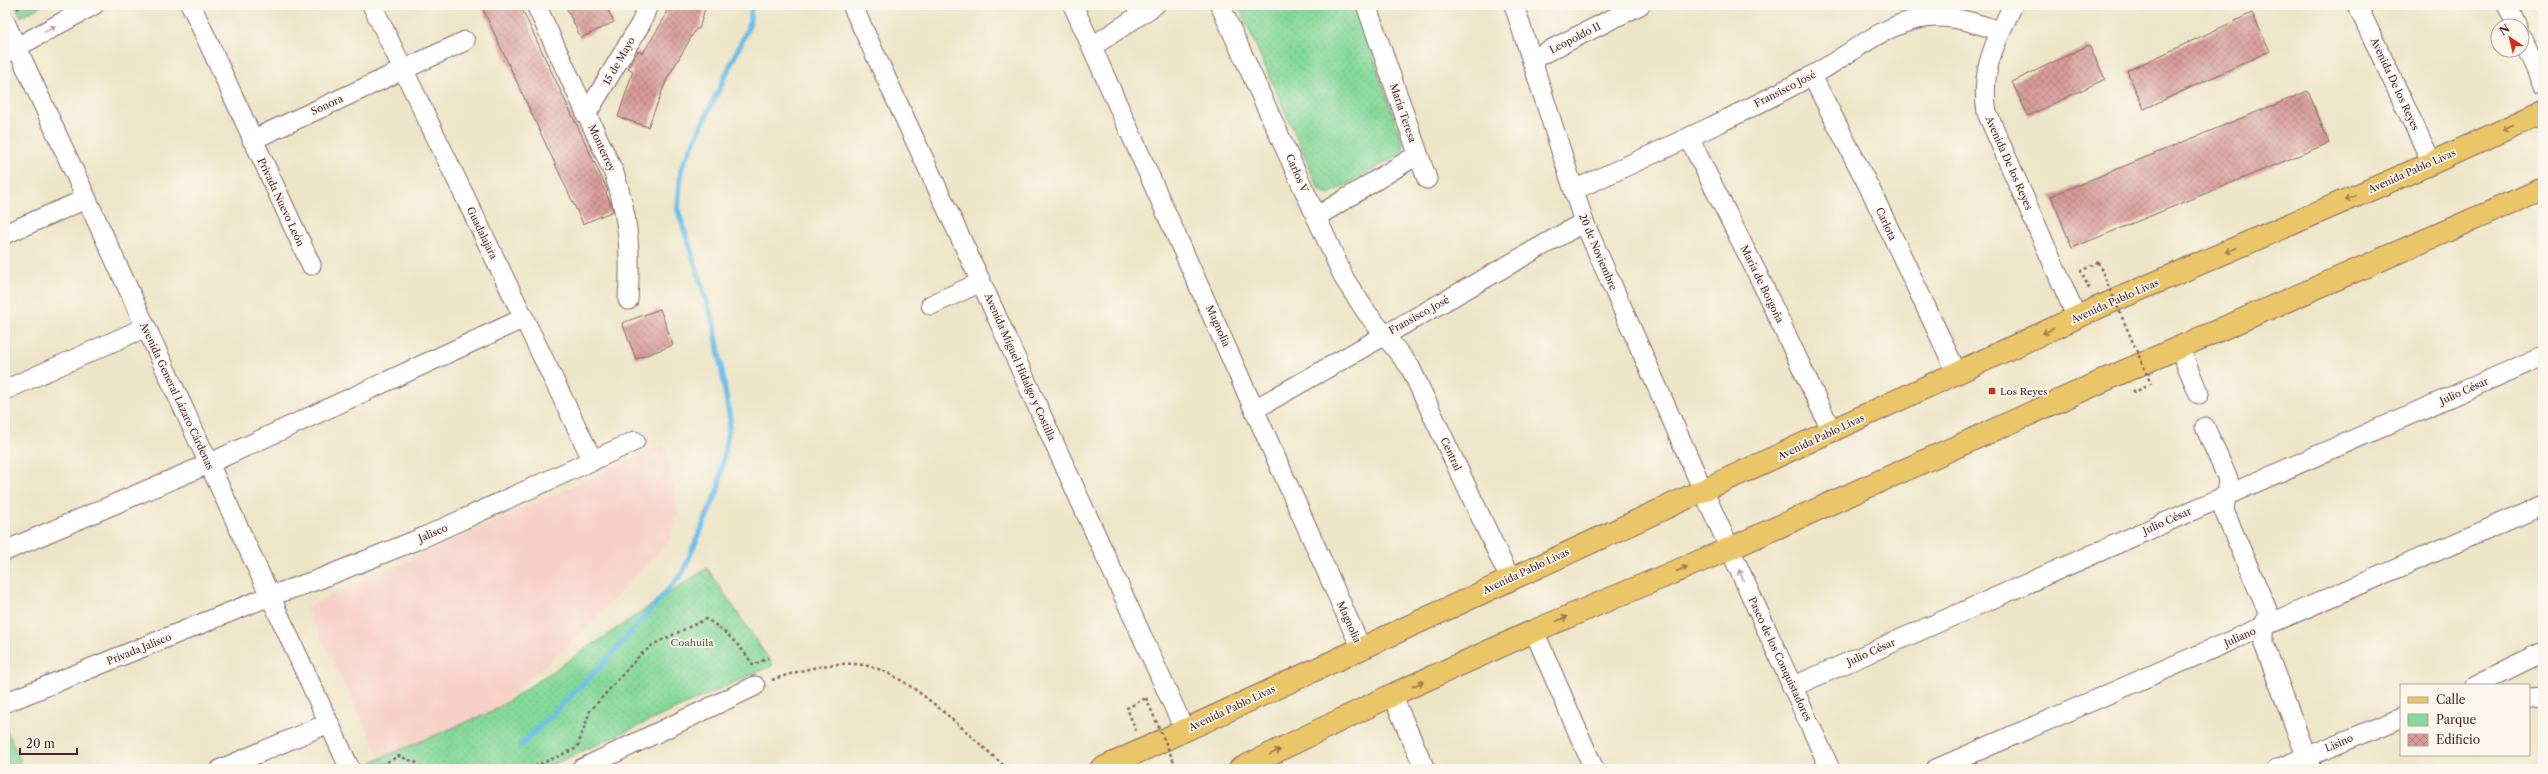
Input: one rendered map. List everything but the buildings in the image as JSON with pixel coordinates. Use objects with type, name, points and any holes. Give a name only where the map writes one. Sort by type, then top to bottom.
[{"type":"main road","name":"Avenida Pablo Livas","points":[[1101,769],[2077,318],[2432,163],[2543,112]]},
{"type":"main road","points":[[1240,769],[1392,695],[1534,631],[1729,549],[2179,347],[2543,189]]},
{"type":"street","points":[[10,50],[94,5]]},
{"type":"street","name":"Privada Nuevo León","points":[[191,5],[311,265]]},
{"type":"street","name":"Guadalajara","points":[[372,5],[593,461]]},
{"type":"street","name":"Monterrey","points":[[536,5],[614,173],[623,201],[629,231],[631,262],[628,300]]},
{"type":"street","name":"15 de Mayo","points":[[586,115],[641,23],[648,5]]},
{"type":"street","name":"Avenida Miguel Hidalgo y Costilla","points":[[852,5],[981,282],[1185,731]]},
{"type":"street","name":"Magnolia","points":[[1073,5],[1093,46],[1361,648]]},
{"type":"street","points":[[1093,46],[1155,5]]},
{"type":"street","name":"Carlos V","points":[[1220,5],[1345,280],[1367,313],[1385,334]]},
{"type":"street","name":"María Teresa","points":[[1316,217],[1417,155],[1366,5]]},
{"type":"street","name":"20 de Noviembre","points":[[1514,5],[1584,222],[1729,549]]},
{"type":"street","name":"Leopoldo II","points":[[1532,59],[1640,5]]},
{"type":"street","name":"Avenida De los Reyes","points":[[2013,5],[2000,31],[1986,69],[1983,92],[1987,113],[2077,318]]},
{"type":"street","name":"Avenida De los Reyes","points":[[2357,5],[2432,163]]},
{"type":"street","points":[[2508,5],[2514,18]]},
{"type":"street","name":"Fransisco José","points":[[1574,190],[1689,138],[1812,76],[1891,29],[1916,20],[1938,16],[1963,19],[2000,31]]},
{"type":"street","name":"Avenida General Lázaro Cárdenas","points":[[5,22],[10,50],[86,199],[208,464],[330,722],[350,769]]},
{"type":"street","name":"Sonora","points":[[252,140],[465,41]]},
{"type":"street","points":[[2530,56],[2543,85]]},
{"type":"street","name":"Carlota","points":[[1812,76],[1872,193],[1957,373]]},
{"type":"street","name":"María de Borgoña","points":[[1689,138],[1758,275],[1832,432]]},
{"type":"street","points":[[1417,155],[1427,179]]},
{"type":"street","points":[[5,234],[86,199]]},
{"type":"street","name":"Fransisco José","points":[[1255,409],[1584,222]]},
{"type":"street","points":[[931,305],[981,282]]},
{"type":"street","points":[[5,551],[208,464],[524,318]]},
{"type":"street","points":[[5,390],[146,327]]},
{"type":"street","name":"Central","points":[[1385,334],[1410,367],[1510,579]]},
{"type":"street","points":[[2179,347],[2199,394]]},
{"type":"street","name":"Julio César","points":[[1792,687],[2543,356]]},
{"type":"street","points":[[2205,427],[2228,480],[2224,511],[2268,612],[2264,626],[2264,644],[2309,762]]},
{"type":"street","points":[[593,461],[635,441]]},
{"type":"street","name":"Jalisco","points":[[270,596],[317,580],[424,537],[593,461]]},
{"type":"street","name":"Juliano","points":[[1936,769],[2543,505]]},
{"type":"street","name":"Paseo de los Conquistadores","points":[[1729,549],[1830,769]]},
{"type":"street","name":"Privada Jalisco","points":[[8,702],[270,596]]},
{"type":"street","points":[[1534,631],[1594,769]]},
{"type":"street","points":[[2478,684],[2543,652]]},
{"type":"street","points":[[581,769],[755,686]]},
{"type":"street","points":[[1392,695],[1425,769]]},
{"type":"street","points":[[2530,698],[2543,697]]},
{"type":"street","name":"Lisino","points":[[2277,769],[2309,762],[2400,718]]},
{"type":"street","points":[[221,769],[330,722]]},
{"type":"path","points":[[2082,271],[2098,262],[2151,384],[2135,392]]},
{"type":"path","points":[[529,769],[577,748],[590,711],[640,655],[654,644],[706,619],[728,634],[740,646],[753,665],[768,658]]},
{"type":"path","points":[[755,686],[810,670],[841,665],[868,666],[887,672],[912,688],[1008,769]]},
{"type":"path","points":[[1127,708],[1146,698],[1177,769]]},
{"type":"path","points":[[380,769],[379,766],[400,756],[417,763],[422,769]]},
{"type":"shaded area","points":[[664,445],[678,512],[670,540],[584,631],[493,711],[382,760],[306,607]]},
{"type":"green space","points":[[15,5],[43,5],[21,17]]},
{"type":"green space","points":[[1238,5],[1356,5],[1404,147],[1399,155],[1329,194],[1320,191]]},
{"type":"green space","name":"Coahuila","points":[[707,568],[773,665],[543,769],[375,769],[371,762],[493,711]]},
{"type":"green space","points":[[5,727],[21,761],[5,769]]},
{"type":"waterway","points":[[521,745],[599,668],[682,574],[718,490],[730,420],[714,324],[678,210],[681,169],[749,26],[752,5]]},
{"type":"place","name":"Los Reyes","points":[[1992,391]]}]
